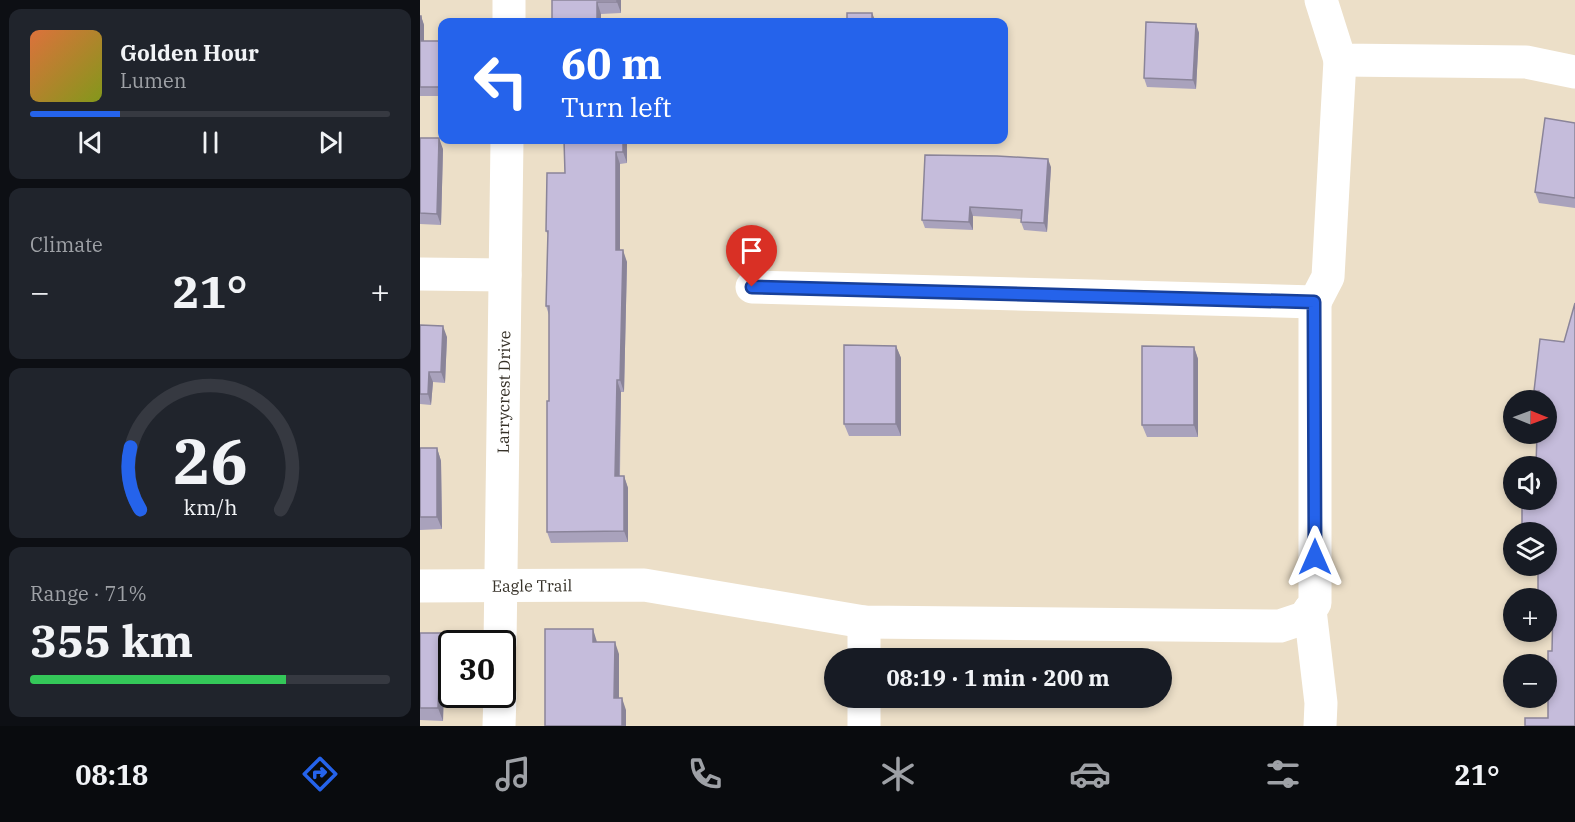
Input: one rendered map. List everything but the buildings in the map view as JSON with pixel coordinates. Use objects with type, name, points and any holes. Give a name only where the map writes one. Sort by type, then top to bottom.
[{"type":"street","points":[[509,0],[509,18]]},
{"type":"street","points":[[1320,726],[1321,703],[1310,610],[1315,603],[1314,302],[1328,278],[1340,60],[1321,0]]},
{"type":"street","points":[[1340,60],[1526,62],[1575,72]]},
{"type":"street","name":"Larrycrest Drive","points":[[500,630],[507,144]]},
{"type":"street","points":[[420,274],[506,274]]},
{"type":"street","points":[[752,287],[1314,302]]},
{"type":"street","name":"Eagle Trail","points":[[420,586],[644,585],[864,622],[1280,626],[1304,618],[1310,610]]},
{"type":"street","points":[[864,622],[864,648]]},
{"type":"street","points":[[499,726],[500,708]]},
{"type":"street","points":[[864,708],[864,726]]},
{"type":"route","points":[[752,287],[1314,302],[1315,557]]}]
